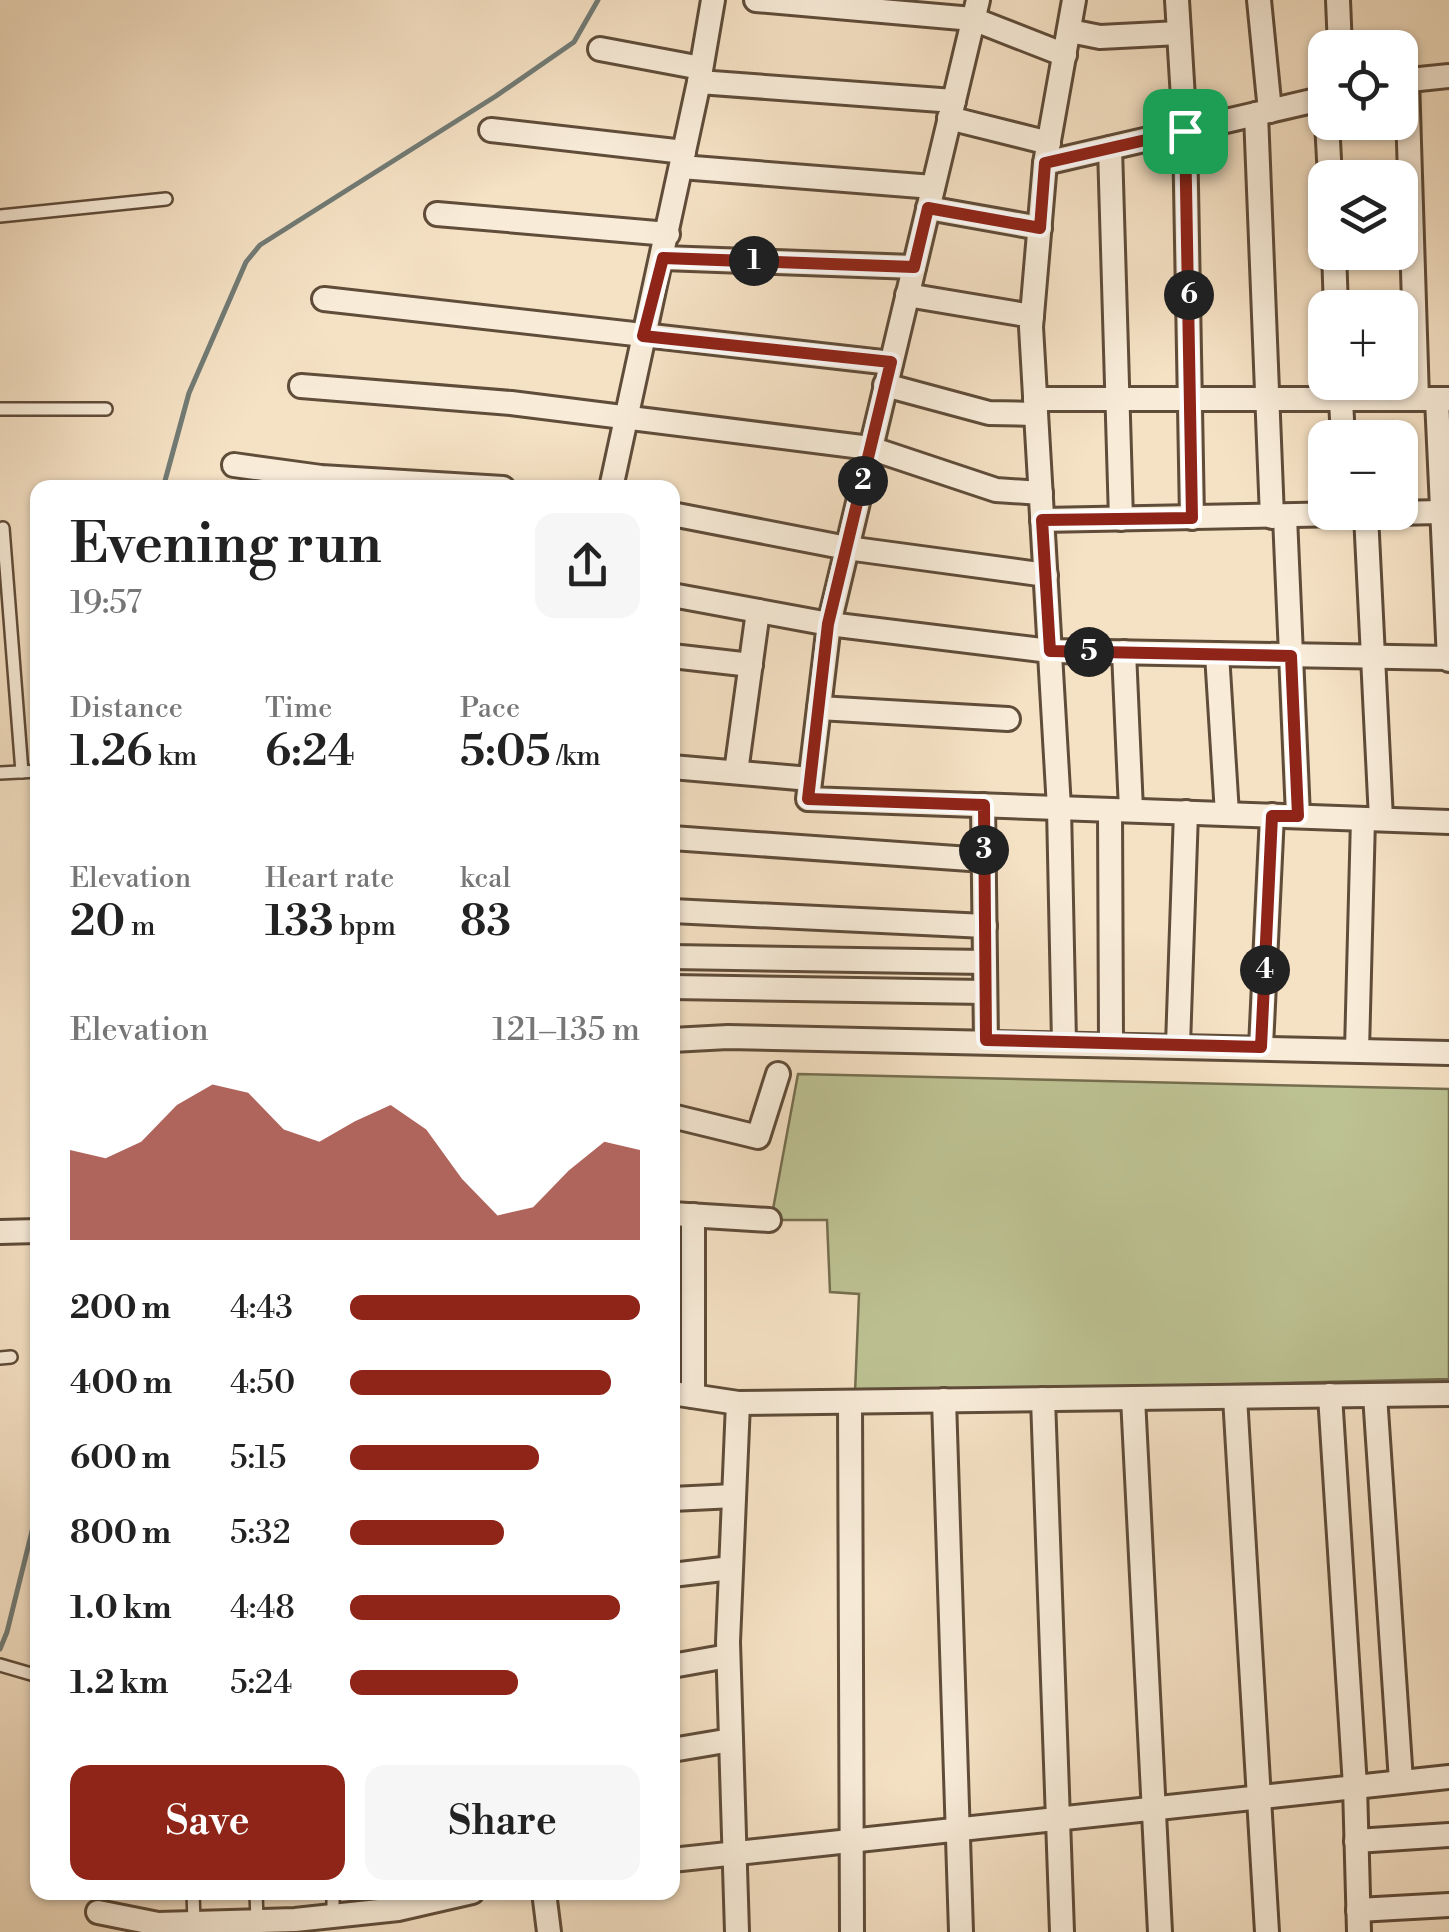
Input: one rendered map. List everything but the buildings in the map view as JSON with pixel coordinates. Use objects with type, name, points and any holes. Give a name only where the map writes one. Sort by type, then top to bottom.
[{"type":"street","points":[[614,480],[668,234],[713,0]]},
{"type":"street","points":[[756,0],[975,10],[1066,55]]},
{"type":"street","points":[[1064,1042],[1059,808],[1032,316],[1047,153],[1074,0]]},
{"type":"street","points":[[1178,0],[1185,131],[1192,518]]},
{"type":"street","points":[[1259,0],[1268,399],[1291,656],[1298,816]]},
{"type":"street","points":[[1338,0],[1339,30]]},
{"type":"street","points":[[975,10],[828,624],[808,799],[1449,822]]},
{"type":"street","points":[[1070,30],[1100,38],[1179,32]]},
{"type":"street","points":[[600,49],[700,75],[951,109],[1047,153],[1110,148],[1308,102]]},
{"type":"street","points":[[1418,79],[1449,76]]},
{"type":"street","points":[[490,130],[930,197],[1040,228]]},
{"type":"street","points":[[680,597],[828,624],[1050,651],[1449,659],[1434,399],[1409,140]]},
{"type":"street","points":[[1110,148],[1121,519]]},
{"type":"street","points":[[436,214],[668,234]]},
{"type":"street","points":[[663,258],[914,267]]},
{"type":"street","points":[[907,294],[1032,316]]},
{"type":"street","points":[[324,299],[643,336],[888,374],[989,413],[1118,399],[1268,399],[1308,395]]},
{"type":"street","points":[[300,386],[510,402],[870,448],[996,490],[1041,494]]},
{"type":"street","points":[[234,464],[371,480]]},
{"type":"street","points":[[1418,513],[1442,512]]},
{"type":"street","points":[[680,516],[846,548],[1046,575]]},
{"type":"street","points":[[1042,520],[1308,516]]},
{"type":"street","points":[[1355,530],[1373,657],[1372,819],[1357,1050]]},
{"type":"street","points":[[736,772],[758,611]]},
{"type":"street","points":[[1112,1043],[1124,652]]},
{"type":"street","points":[[1217,654],[1226,814]]},
{"type":"street","points":[[680,657],[751,665]]},
{"type":"street","points":[[819,708],[1008,719]]},
{"type":"street","points":[[680,768],[810,779]]},
{"type":"street","points":[[984,805],[986,1040]]},
{"type":"street","points":[[1178,1045],[1186,812]]},
{"type":"street","points":[[1261,1047],[1272,816]]},
{"type":"street","points":[[680,839],[984,860]]},
{"type":"street","points":[[680,911],[985,926]]},
{"type":"street","points":[[680,958],[985,962]]},
{"type":"street","points":[[680,987],[985,992]]},
{"type":"street","points":[[680,1039],[728,1036],[986,1040],[1449,1053]]},
{"type":"street","points":[[680,1118],[758,1137],[778,1074]]},
{"type":"street","points":[[769,1220],[683,1215],[683,1395],[738,1404],[1449,1394]]},
{"type":"street","points":[[0,1232],[30,1231]]},
{"type":"street","points":[[1330,1395],[1359,1921],[1449,1905]]},
{"type":"street","points":[[1375,1395],[1402,1781]]},
{"type":"street","points":[[1235,1397],[1267,1932]]},
{"type":"street","points":[[1133,1398],[1160,1932]]},
{"type":"street","points":[[1043,1399],[1062,1932]]},
{"type":"street","points":[[944,1400],[962,1932]]},
{"type":"street","points":[[850,1402],[852,1932]]},
{"type":"street","points":[[737,1932],[728,1656],[738,1404]]},
{"type":"street","points":[[680,1499],[734,1496]]},
{"type":"street","points":[[680,1574],[731,1568]]},
{"type":"street","points":[[680,1665],[728,1656]]},
{"type":"street","points":[[680,1749],[731,1740]]},
{"type":"street","points":[[680,1859],[1449,1776]]},
{"type":"street","points":[[1356,1841],[1449,1834]]},
{"type":"street","points":[[98,1912],[158,1928],[194,1923],[273,1924],[333,1904],[398,1909],[437,1900]]},
{"type":"street","points":[[545,1900],[549,1932]]},
{"type":"lane","points":[[0,216],[166,199]]},
{"type":"lane","points":[[0,409],[106,409]]},
{"type":"lane","points":[[3,528],[22,772]]},
{"type":"lane","points":[[0,774],[30,772]]},
{"type":"lane","points":[[1,1666],[30,1674]]},
{"type":"lane","points":[[194,1900],[194,1923]]},
{"type":"lane","points":[[260,1900],[273,1924]]},
{"type":"green space","points":[[798,1074],[1449,1089],[1449,1379],[855,1393],[859,1294],[830,1292],[827,1220],[771,1220]]},
{"type":"waterway","points":[[165,480],[189,393],[246,262],[260,245],[496,96],[574,42],[598,0]]},
{"type":"waterway","points":[[0,1649],[30,1539]]},
{"type":"route","points":[[1185,131],[1192,518],[1042,520],[1050,651],[1291,656],[1298,816],[1272,816],[1261,1047],[986,1040],[984,805],[808,799],[828,624],[891,362],[643,336],[663,258],[914,267],[928,208],[1040,228],[1045,163],[1185,131]]}]
